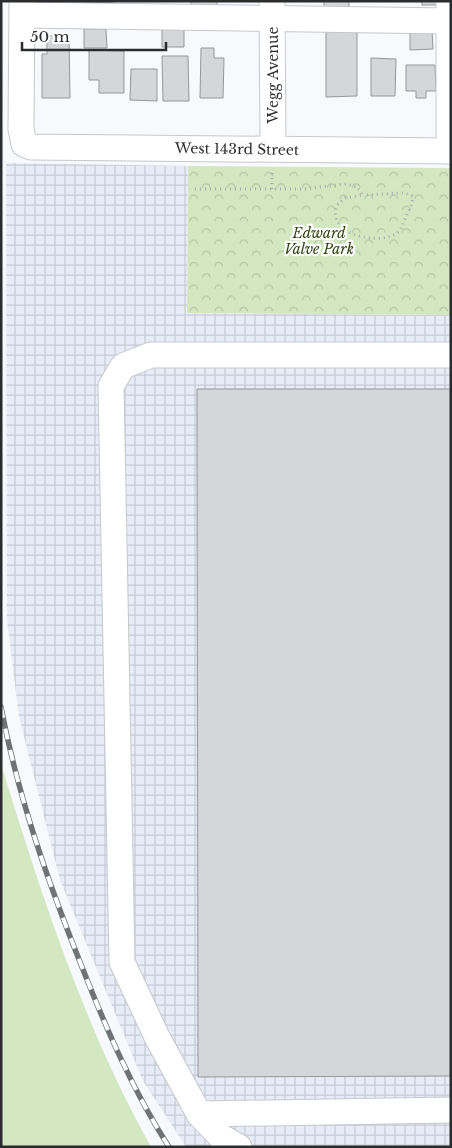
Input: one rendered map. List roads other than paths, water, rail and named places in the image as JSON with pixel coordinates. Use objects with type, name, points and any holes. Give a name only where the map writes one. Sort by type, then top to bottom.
[{"type":"street","points":[[22,8],[449,11],[450,151]]},
{"type":"street","name":"West 143rd Street","points":[[22,8],[21,129],[24,144],[31,147],[450,151]]},
{"type":"street","name":"Wegg Avenue","points":[[272,11],[273,149]]},
{"type":"street","points":[[238,1147],[220,1136],[199,1114],[157,1037],[122,962],[111,386],[123,366],[151,355],[451,355]]},
{"type":"street","points":[[199,1114],[451,1110]]},
{"type":"railway","points":[[1,707],[25,806],[69,935],[121,1059],[169,1147]]},
{"type":"park label","name":"Edward Valve Park","points":[[319,242]]}]
